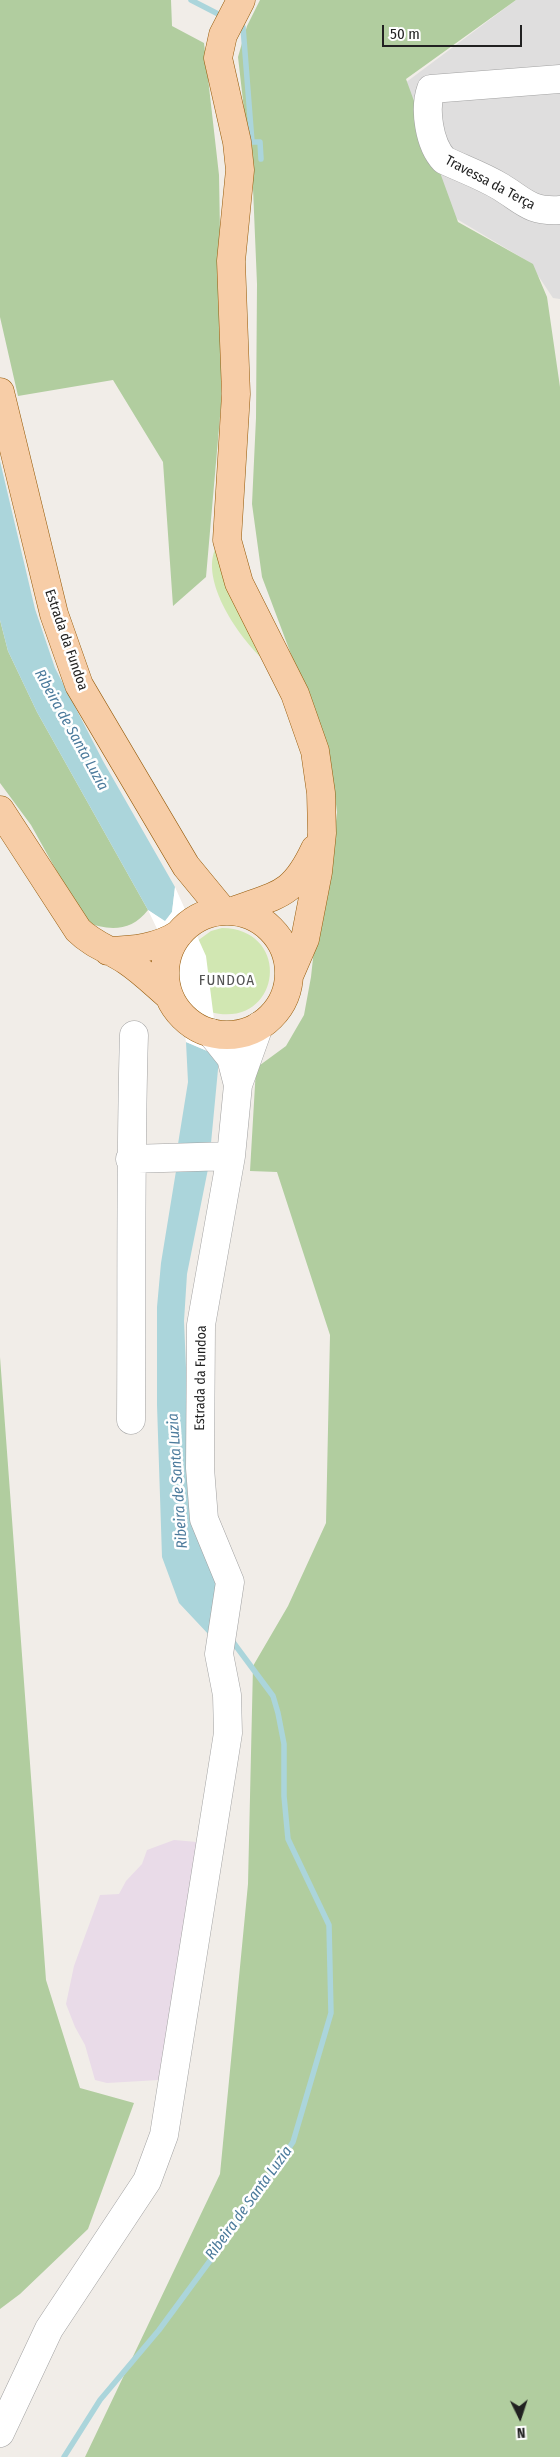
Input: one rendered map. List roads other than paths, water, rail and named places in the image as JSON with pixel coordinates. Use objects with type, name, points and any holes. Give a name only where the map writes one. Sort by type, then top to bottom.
[{"type":"main road","points":[[0,810],[78,930],[96,945],[142,971],[169,996],[186,1019],[217,1034],[247,1031],[258,1026],[274,1013],[280,1005],[289,976],[305,940],[318,872],[322,833],[321,793],[315,750],[295,694],[239,583],[227,540],[236,394],[231,261],[240,170],[237,142],[218,58],[224,35],[241,0]]},
{"type":"main road","name":"Estrada da Fundoa","points":[[0,392],[54,614],[79,685],[186,866],[228,911]]},
{"type":"main road","points":[[108,951],[140,948],[179,934],[207,914],[228,911],[282,893],[295,883],[303,873],[322,833]]},
{"type":"main road","name":"Estrada da Fundoa","points":[[179,934],[188,906],[186,866]]},
{"type":"main road","points":[[228,911],[256,918],[274,932],[286,953],[289,976]]},
{"type":"main road","points":[[169,996],[165,970],[179,934]]},
{"type":"street","name":"Travessa da Terça","points":[[560,79],[431,89],[427,100],[437,153],[444,160],[500,186],[523,204],[540,210],[560,210]]},
{"type":"street","points":[[238,1085],[258,1026]]},
{"type":"street","points":[[217,1034],[231,1058],[238,1085]]},
{"type":"street","points":[[131,1420],[132,1233],[130,1159],[134,1035]]},
{"type":"street","name":"Estrada da Fundoa","points":[[0,2433],[50,2329],[147,2181],[164,2135],[228,1732],[226,1695],[219,1654],[230,1596],[230,1582],[204,1519],[200,1468],[200,1374],[201,1325],[220,1156],[238,1085]]},
{"type":"street","points":[[130,1159],[220,1156]]},
{"type":"water","points":[[0,461],[35,609],[55,668],[103,761],[175,887],[172,912],[165,922],[148,910],[37,712],[8,651],[0,620]]},
{"type":"water","points":[[186,1042],[212,1053],[219,1059],[211,1143],[178,1144],[188,1082]]},
{"type":"water","points":[[208,1169],[187,1274],[184,1321],[192,1507],[219,1582],[210,1636],[179,1603],[162,1557],[157,1405],[157,1307],[161,1263],[176,1171]]},
{"type":"waterway","points":[[191,0],[224,17]]},
{"type":"waterway","points":[[237,24],[243,27],[252,142],[260,142],[261,159]]},
{"type":"waterway","name":"Ribeira de Santa Luzia","points":[[64,2457],[100,2400],[159,2330],[240,2220],[293,2142],[331,2013],[329,1925],[288,1839],[284,1796],[284,1744],[278,1713],[273,1696],[230,1638]]},
{"type":"district","name":"FUNDOA","points":[[227,981]]}]
